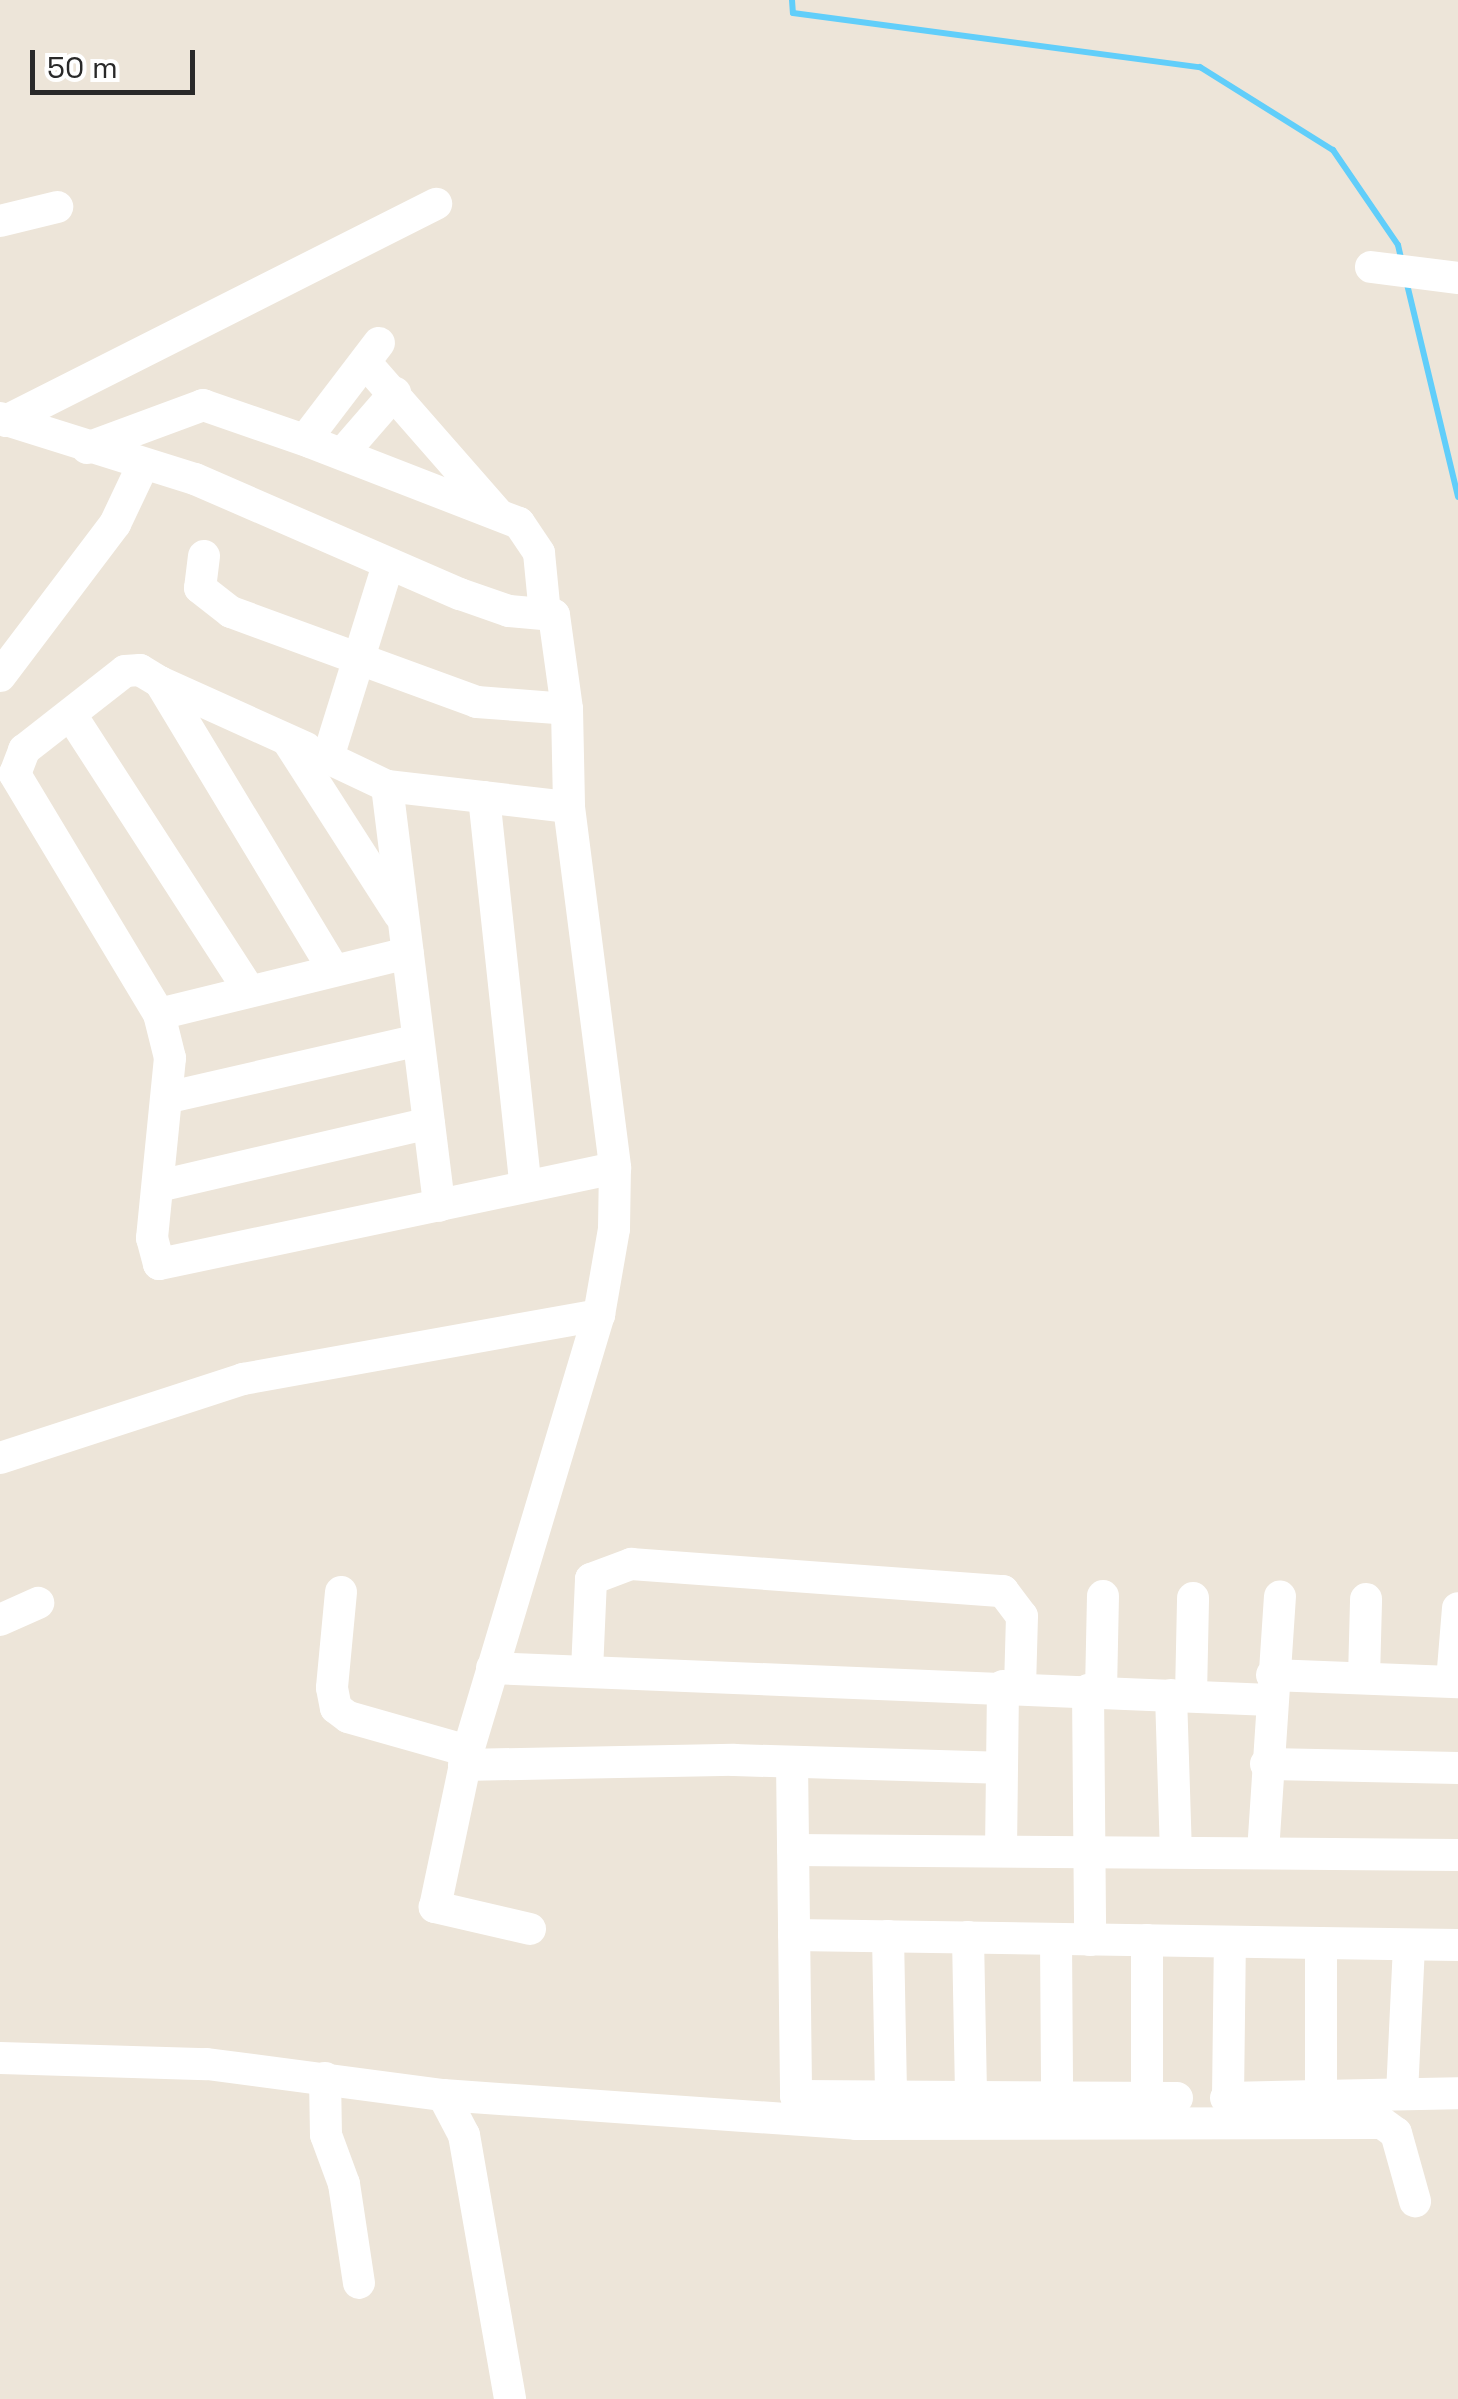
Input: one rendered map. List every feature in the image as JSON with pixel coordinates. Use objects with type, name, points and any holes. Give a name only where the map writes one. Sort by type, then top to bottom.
[{"type":"street","points":[[3,420],[436,204]]},
{"type":"street","points":[[0,221],[57,207]]},
{"type":"street","points":[[1371,267],[1451,275]]},
{"type":"street","points":[[305,440],[372,353],[394,393],[500,516]]},
{"type":"street","points":[[342,454],[394,393]]},
{"type":"street","points":[[87,448],[203,405],[305,440],[500,516],[531,535],[545,614]]},
{"type":"street","points":[[3,420],[142,466],[195,479],[387,568],[509,611],[554,616],[567,709],[569,806],[615,1168],[614,1228],[599,1315],[466,1758],[435,1906],[530,1929]]},
{"type":"street","points":[[0,676],[98,550],[142,466]]},
{"type":"street","points":[[204,556],[198,582],[214,604],[358,663],[477,702],[567,709]]},
{"type":"street","points":[[328,758],[387,568]]},
{"type":"street","points":[[569,806],[387,786],[140,670],[125,671],[24,750],[15,774],[158,1014],[170,1058],[170,1097],[152,1252],[159,1264],[615,1168]]},
{"type":"street","points":[[160,682],[334,970]]},
{"type":"street","points":[[71,715],[248,989]]},
{"type":"street","points":[[288,741],[406,937]]},
{"type":"street","points":[[387,786],[438,1206]]},
{"type":"street","points":[[484,797],[525,1184]]},
{"type":"street","points":[[158,1014],[334,970],[406,937]]},
{"type":"street","points":[[170,1097],[418,1040]]},
{"type":"street","points":[[158,1186],[428,1123]]},
{"type":"street","points":[[0,1458],[243,1379],[599,1315]]},
{"type":"street","points":[[586,1671],[591,1579],[631,1564],[1004,1590],[1022,1616],[998,1768],[1000,1851]]},
{"type":"street","points":[[341,1592],[332,1688],[336,1708],[348,1718],[466,1758],[998,1768]]},
{"type":"street","points":[[1090,1940],[1094,1690],[1102,1596]]},
{"type":"street","points":[[1263,1852],[1280,1596]]},
{"type":"street","points":[[1176,1851],[1181,1695],[1193,1598]]},
{"type":"street","points":[[1364,1678],[1366,1599]]},
{"type":"street","points":[[0,1620],[38,1603]]},
{"type":"street","points":[[492,1668],[1181,1695],[1364,1678],[1455,1681],[1458,1608]]},
{"type":"street","points":[[792,1762],[796,2096],[1228,2098],[1458,2093]]},
{"type":"street","points":[[1266,1764],[1458,1768]]},
{"type":"street","points":[[793,1850],[1458,1855]]},
{"type":"street","points":[[794,1935],[1458,1946]]},
{"type":"street","points":[[888,1936],[891,2097]]},
{"type":"street","points":[[968,1938],[971,2098]]},
{"type":"street","points":[[1056,1939],[1057,2095]]},
{"type":"street","points":[[1146,1940],[1147,2098]]},
{"type":"street","points":[[1228,2098],[1230,1942]]},
{"type":"street","points":[[1321,1943],[1321,2094]]},
{"type":"street","points":[[1402,2094],[1409,1945]]},
{"type":"street","points":[[0,2058],[208,2064],[442,2096],[856,2124],[1382,2122],[1396,2132],[1415,2201]]},
{"type":"street","points":[[325,2078],[325,2127],[344,2184],[359,2283]]},
{"type":"street","points":[[442,2096],[464,2134],[510,2399]]},
{"type":"waterway","points":[[792,0],[793,13],[1200,67],[1333,150],[1398,245],[1402,263]]},
{"type":"waterway","points":[[1406,280],[1458,497]]}]
